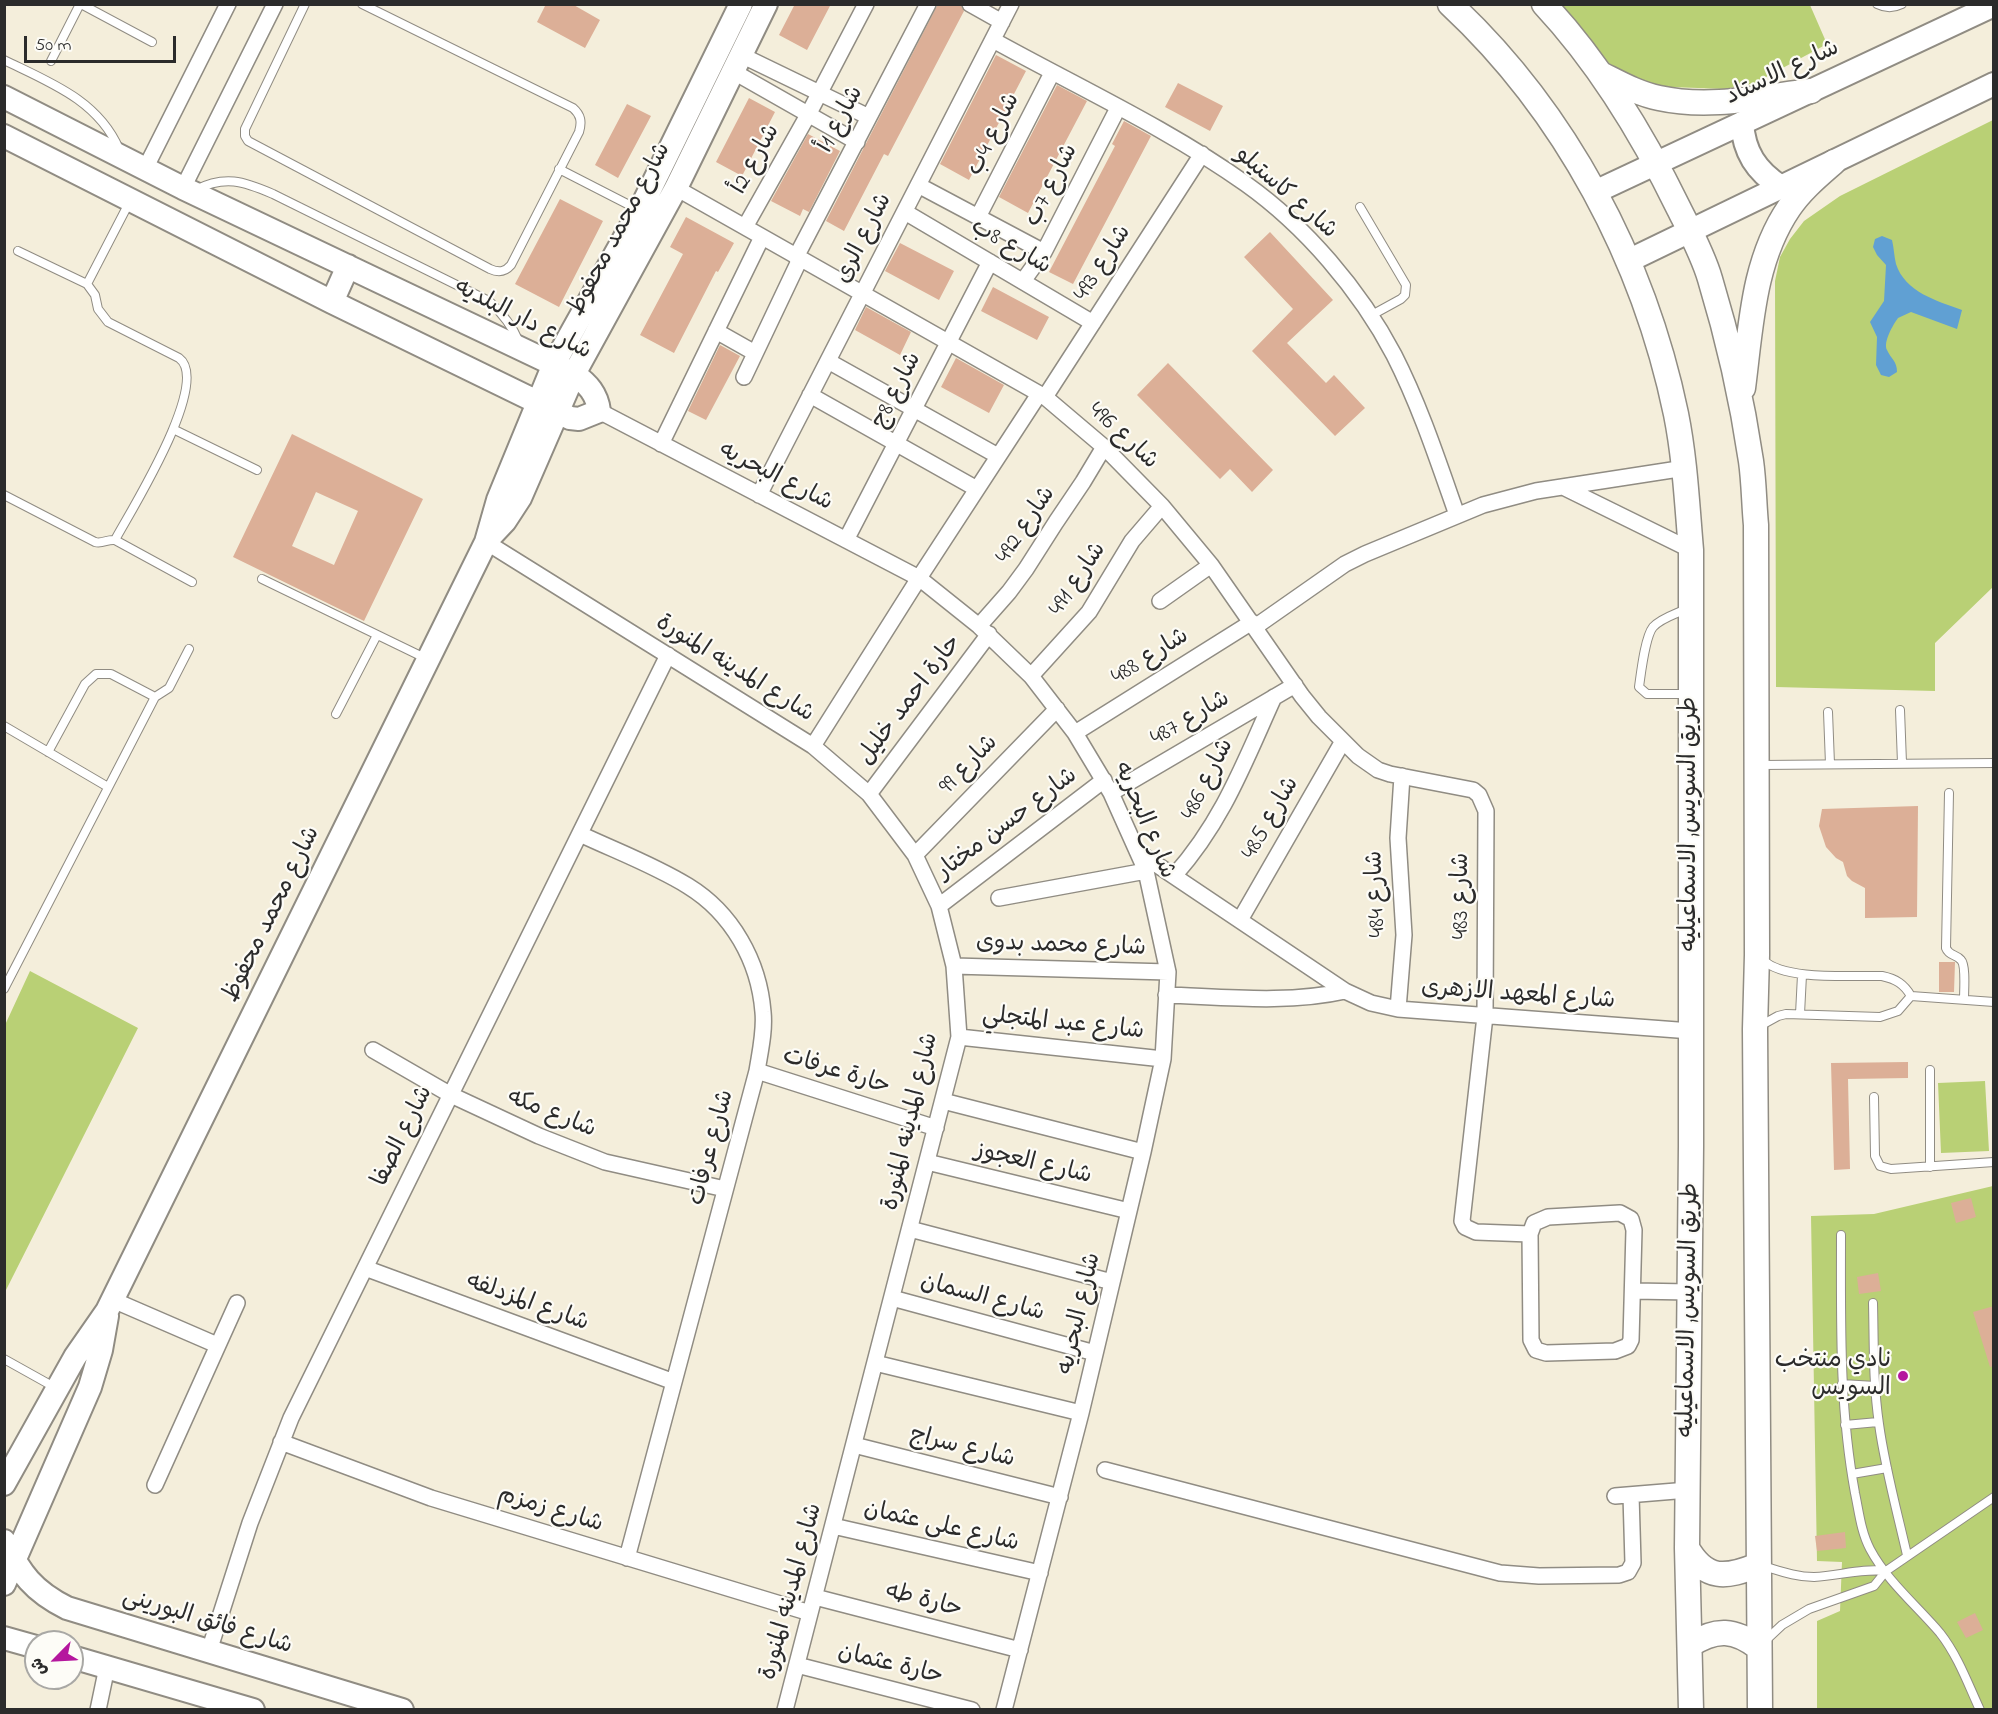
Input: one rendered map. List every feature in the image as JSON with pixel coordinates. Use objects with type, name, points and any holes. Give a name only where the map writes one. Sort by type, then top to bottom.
[{"type":"main road","name":"طريق السويس, الاسماعيليه","points":[[1450,4],[1515,74],[1558,132],[1595,192],[1628,261],[1648,311],[1664,363],[1685,468],[1691,550],[1690,1292],[1687,1548],[1691,1710]]},
{"type":"main road","points":[[1544,4],[1601,74],[1629,117],[1657,163],[1690,231],[1710,277],[1741,402],[1751,463],[1756,525],[1755,1029],[1760,1710]]},
{"type":"main road","points":[[1601,74],[1631,89],[1658,98],[1686,102],[1715,103],[1811,91]]},
{"type":"main road","points":[[1741,402],[1755,293],[1762,262],[1774,233],[1790,207],[1810,183],[1834,162]]},
{"type":"main road","points":[[1687,1548],[1696,1563],[1711,1573],[1728,1574],[1758,1565]]},
{"type":"main road","points":[[1690,1645],[1702,1637],[1717,1633],[1732,1633],[1747,1638],[1760,1648]]},
{"type":"street","points":[[145,169],[228,4]]},
{"type":"street","points":[[187,190],[275,4]]},
{"type":"street","name":"شارع محمد محفوظ","points":[[631,249],[640,210],[741,4]]},
{"type":"street","name":"شارع محمد محفوظ","points":[[4,1484],[75,1357],[110,1306],[486,542],[498,500],[549,407],[564,369],[631,249],[676,188],[766,4]]},
{"type":"street","name":"شارع 2أ","points":[[746,227],[866,4]]},
{"type":"street","name":"شارع 1أ","points":[[744,377],[798,258],[928,4]]},
{"type":"street","points":[[970,4],[1002,22]]},
{"type":"street","name":"شارع الرى","points":[[759,495],[1011,4]]},
{"type":"street","name":"شارع الاستاد","points":[[1595,192],[1994,5]]},
{"type":"street","name":"شارع كاستيلو","points":[[993,40],[1202,154],[1248,186],[1290,221],[1351,287],[1393,353],[1417,403],[1457,515]]},
{"type":"street","points":[[738,64],[820,92],[869,117]]},
{"type":"street","points":[[738,64],[808,114],[857,141]]},
{"type":"street","name":"شارع 4ب","points":[[978,217],[1052,73]]},
{"type":"street","points":[[1628,261],[1994,84]]},
{"type":"street","name":"شارع دار البلديه","points":[[4,98],[187,190],[564,369],[591,389],[597,400],[599,411]]},
{"type":"street","name":"شارع 7ب","points":[[1023,282],[1044,252],[1118,108]]},
{"type":"street","points":[[1742,123],[1743,139],[1752,160],[1767,178],[1781,187]]},
{"type":"street","points":[[4,136],[332,302],[570,418],[579,419],[599,411]]},
{"type":"street","name":"شارع 493","points":[[813,746],[998,456],[1093,323],[1202,154]]},
{"type":"street","points":[[918,186],[1044,252]]},
{"type":"street","name":"شارع 496","points":[[676,188],[1042,396],[1104,447],[1162,506],[1211,565],[1314,712],[1343,741],[1368,763],[1390,774],[1464,788]]},
{"type":"street","name":"شارع 8ب","points":[[905,212],[1093,323]]},
{"type":"street","points":[[661,444],[762,237]]},
{"type":"street","name":"شارع 8ج","points":[[846,540],[990,262]]},
{"type":"street","points":[[332,302],[348,266]]},
{"type":"street","points":[[716,332],[755,352]]},
{"type":"street","points":[[828,361],[998,456]]},
{"type":"street","points":[[810,395],[977,489]]},
{"type":"street","name":"شارع البحريه","points":[[599,411],[919,578],[984,630],[1031,676],[1075,733],[1108,787],[1146,871],[1167,972],[1163,1059],[1081,1413],[1004,1710]]},
{"type":"street","name":"شارع 492","points":[[984,630],[1104,447]]},
{"type":"street","name":"شارع 488","points":[[1075,733],[1254,625],[1326,575],[1457,515],[1509,497],[1685,468]]},
{"type":"street","points":[[1563,488],[1691,550]]},
{"type":"street","name":"شارع 491","points":[[1031,676],[1089,612],[1123,554],[1162,506]]},
{"type":"street","name":"شارع المدينه المنورة","points":[[486,542],[813,746],[869,794],[915,855],[939,906],[954,966],[959,1036],[785,1710]]},
{"type":"street","points":[[1160,601],[1211,565]]},
{"type":"street","name":"حارة احمد خليل","points":[[869,794],[984,630]]},
{"type":"street","name":"شارع الصفا","points":[[209,1651],[250,1523],[280,1442],[302,1394],[668,655]]},
{"type":"street","name":"شارع 487","points":[[1108,787],[1295,685]]},
{"type":"street","name":"شارع 486","points":[[1174,876],[1216,821],[1274,697]]},
{"type":"street","name":"شارع 99","points":[[915,855],[1058,709]]},
{"type":"street","name":"شارع 485","points":[[1240,920],[1343,741]]},
{"type":"street","name":"شارع 484","points":[[1398,1009],[1404,935],[1398,838],[1402,776]]},
{"type":"street","name":"شارع حسن مختار","points":[[939,906],[1108,787]]},
{"type":"street","name":"شارع 483","points":[[1464,788],[1479,795],[1486,811],[1485,1016],[1462,1221],[1465,1227],[1476,1232],[1530,1234]]},
{"type":"street","name":"شارع عرفات","points":[[580,834],[689,886],[713,905],[734,928],[749,954],[759,984],[763,1014],[757,1071],[627,1558]]},
{"type":"street","name":"شارع المعهد الازهرى","points":[[1137,851],[1345,991],[1371,1003],[1398,1009],[1691,1031]]},
{"type":"street","points":[[999,898],[1146,871]]},
{"type":"street","name":"شارع محمد بدوى","points":[[954,966],[1167,972]]},
{"type":"street","points":[[1166,995],[1300,998],[1345,991]]},
{"type":"street","name":"شارع عبد المتجلي","points":[[959,1036],[1163,1059]]},
{"type":"street","name":"شارع مكه","points":[[373,1050],[451,1095],[516,1127],[605,1162],[725,1189]]},
{"type":"street","name":"حارة عرفات","points":[[757,1071],[936,1128]]},
{"type":"street","points":[[943,1101],[1143,1152]]},
{"type":"street","name":"شارع العجوز","points":[[927,1162],[1129,1211]]},
{"type":"street","points":[[1620,1213],[1631,1219],[1634,1230],[1634,1292],[1633,1334],[1628,1346],[1622,1350],[1546,1353],[1536,1350],[1532,1340],[1530,1234],[1534,1223],[1548,1217],[1620,1213]]},
{"type":"street","points":[[910,1229],[1112,1282]]},
{"type":"street","name":"شارع المزدلفه","points":[[365,1268],[674,1382]]},
{"type":"street","points":[[1634,1292],[1690,1292]]},
{"type":"street","name":"شارع السمان","points":[[892,1298],[1095,1353]]},
{"type":"street","points":[[155,1485],[237,1303]]},
{"type":"street","points":[[110,1306],[218,1345]]},
{"type":"street","name":"شارع محمد محفوظ","points":[[4,1584],[9,1550],[90,1388],[110,1306]]},
{"type":"street","points":[[875,1363],[1081,1413]]},
{"type":"street","name":"شارع زمزم","points":[[280,1442],[431,1498],[810,1613]]},
{"type":"street","name":"شارع سراج","points":[[854,1445],[1060,1497]]},
{"type":"street","points":[[1105,1470],[1500,1573],[1519,1576],[1619,1575],[1628,1572],[1633,1563],[1631,1495]]},
{"type":"street","points":[[1615,1496],[1688,1490]]},
{"type":"street","name":"شارع على عثمان","points":[[833,1526],[1040,1573]]},
{"type":"street","name":"شارع فائق البورينى","points":[[9,1550],[21,1572],[34,1587],[49,1599],[66,1608],[402,1710]]},
{"type":"street","name":"حارة طه","points":[[815,1597],[1020,1650]]},
{"type":"street","points":[[4,1638],[24,1644]]},
{"type":"street","points":[[84,1660],[253,1710]]},
{"type":"street","name":"حارة عثمان","points":[[796,1665],[972,1710]]},
{"type":"street","points":[[98,1710],[107,1667]]},
{"type":"lane","points":[[51,61],[80,4],[152,42]]},
{"type":"lane","points":[[305,4],[245,129],[245,136],[254,145],[496,272],[507,269],[581,125],[578,112],[362,4]]},
{"type":"lane","points":[[1877,4],[1890,7],[1902,4]]},
{"type":"lane","points":[[4,60],[74,95],[90,108],[115,140],[123,159]]},
{"type":"lane","points":[[559,169],[640,210]]},
{"type":"lane","points":[[187,190],[220,180],[229,180],[273,194],[489,301],[503,314],[514,330],[522,349]]},
{"type":"lane","points":[[87,284],[130,200]]},
{"type":"lane","points":[[1360,207],[1406,285],[1405,295],[1401,299],[1370,316]]},
{"type":"lane","points":[[18,251],[87,284],[95,295],[98,309],[108,322],[183,361],[188,371],[175,430],[115,540]]},
{"type":"lane","points":[[175,430],[257,470]]},
{"type":"lane","points":[[4,495],[95,542],[115,540],[192,582]]},
{"type":"lane","points":[[262,579],[428,660]]},
{"type":"lane","points":[[1690,607],[1661,621],[1651,630],[1639,687],[1647,694],[1691,694]]},
{"type":"lane","points":[[336,714],[377,635]]},
{"type":"lane","points":[[4,989],[155,697],[169,688],[189,649]]},
{"type":"lane","points":[[48,752],[85,684],[96,674],[111,674],[155,697]]},
{"type":"lane","points":[[1900,710],[1902,763]]},
{"type":"lane","points":[[1828,712],[1830,764]]},
{"type":"lane","points":[[4,726],[108,787]]},
{"type":"lane","points":[[1756,765],[1994,763]]},
{"type":"lane","points":[[1949,793],[1946,948],[1950,955],[1958,957],[1963,963],[1964,999]]},
{"type":"lane","points":[[1756,955],[1767,965],[1778,970],[1802,975],[1882,976],[1899,982],[1911,996],[1994,1002]]},
{"type":"lane","points":[[1800,1014],[1802,975]]},
{"type":"lane","points":[[1755,1029],[1778,1016],[1800,1014],[1880,1017],[1898,1011],[1911,996]]},
{"type":"lane","points":[[1930,1070],[1930,1167]]},
{"type":"lane","points":[[1874,1097],[1876,1161],[1886,1169],[1994,1162]]},
{"type":"lane","points":[[1841,1235],[1842,1384],[1845,1425],[1864,1535],[1871,1550],[1886,1571],[1947,1643],[1957,1659],[1980,1710]]},
{"type":"lane","points":[[1873,1303],[1878,1422],[1907,1555]]},
{"type":"lane","points":[[4,1359],[57,1389]]},
{"type":"lane","points":[[1842,1384],[1875,1386]]},
{"type":"lane","points":[[1845,1425],[1878,1422]]},
{"type":"lane","points":[[1852,1474],[1887,1468]]},
{"type":"lane","points":[[1760,1648],[1770,1636],[1795,1616],[1874,1586],[1886,1571],[1907,1555],[1994,1497]]},
{"type":"lane","points":[[1758,1565],[1804,1576],[1832,1575],[1866,1569],[1886,1571]]},
{"type":"green space","points":[[1558,5],[1810,5],[1827,44],[1755,83],[1725,89],[1644,86],[1620,76]]},
{"type":"green space","points":[[1993,120],[1993,587],[1935,643],[1935,691],[1776,687],[1775,281],[1780,257],[1804,221],[1840,196]]},
{"type":"green space","points":[[30,971],[138,1028],[5,1292],[5,1025]]},
{"type":"green space","points":[[1985,1081],[1989,1151],[1941,1153],[1938,1083]]},
{"type":"green space","name":"نادي منتخب السويس","points":[[1993,1186],[1993,1709],[1817,1709],[1817,1621],[1840,1611],[1842,1562],[1817,1561],[1811,1216],[1874,1214]]},
{"type":"water","points":[[1882,236],[1892,240],[1896,264],[1900,274],[1907,282],[1923,294],[1962,310],[1957,329],[1911,312],[1898,318],[1886,343],[1887,350],[1897,368],[1897,372],[1889,377],[1881,375],[1876,365],[1877,337],[1870,322],[1884,301],[1886,265],[1873,247],[1875,239]]},
{"type":"building","points":[[546,4],[572,4],[600,20],[585,48],[537,22]]},
{"type":"building","points":[[795,4],[831,4],[807,50],[779,35]]},
{"type":"building","points":[[938,4],[960,4],[964,11],[888,156],[884,154],[844,231],[826,221]]},
{"type":"building","points":[[996,55],[1026,71],[969,180],[940,164]]},
{"type":"building","points":[[1178,83],[1223,106],[1210,131],[1165,107]]},
{"type":"building","points":[[1057,85],[1087,101],[1028,213],[999,197]]},
{"type":"building","points":[[749,98],[775,112],[742,176],[716,162]]},
{"type":"building","points":[[627,104],[651,116],[618,178],[595,165]]},
{"type":"building","points":[[1124,121],[1151,136],[1073,284],[1049,272],[1115,146],[1112,144]]},
{"type":"building","points":[[808,134],[840,151],[809,212],[803,209],[800,216],[771,201]]},
{"type":"building","points":[[560,199],[603,221],[559,307],[515,284]]},
{"type":"building","points":[[686,217],[734,243],[718,272],[716,271],[674,353],[640,335],[683,254],[670,247]]},
{"type":"building","points":[[1270,232],[1333,300],[1287,343],[1326,383],[1334,375],[1365,408],[1335,436],[1252,351],[1293,309],[1244,257]]},
{"type":"building","points":[[900,243],[954,271],[939,300],[885,271]]},
{"type":"building","points":[[993,287],[1049,317],[1037,340],[981,311]]},
{"type":"building","points":[[866,307],[911,332],[900,355],[855,330]]},
{"type":"building","points":[[720,345],[740,356],[706,420],[688,411]]},
{"type":"building","points":[[956,358],[1004,385],[989,413],[941,387]]},
{"type":"building","points":[[1168,363],[1273,470],[1252,492],[1230,469],[1220,479],[1137,395]]},
{"type":"building","points":[[292,434],[423,499],[364,621],[233,557]],"holes":[[[316,492],[358,511],[334,565],[292,546]]]},
{"type":"building","points":[[1918,806],[1917,917],[1865,918],[1865,888],[1847,876],[1843,862],[1826,847],[1819,826],[1822,809]]},
{"type":"building","points":[[1939,962],[1955,962],[1954,992],[1939,992]]},
{"type":"building","points":[[1908,1062],[1908,1078],[1848,1079],[1850,1169],[1834,1170],[1831,1063]]},
{"type":"building","points":[[1971,1198],[1976,1217],[1956,1223],[1951,1203]]},
{"type":"building","points":[[1878,1273],[1881,1291],[1859,1294],[1857,1277]]},
{"type":"building","points":[[1994,1306],[1994,1366],[1990,1367],[1973,1312]]},
{"type":"building","points":[[1845,1532],[1846,1548],[1817,1551],[1815,1536]]},
{"type":"building","points":[[1975,1613],[1983,1630],[1966,1638],[1957,1622]]},
{"type":"place","name":"نادي منتخب السويس","points":[[1903,1376]]}]
